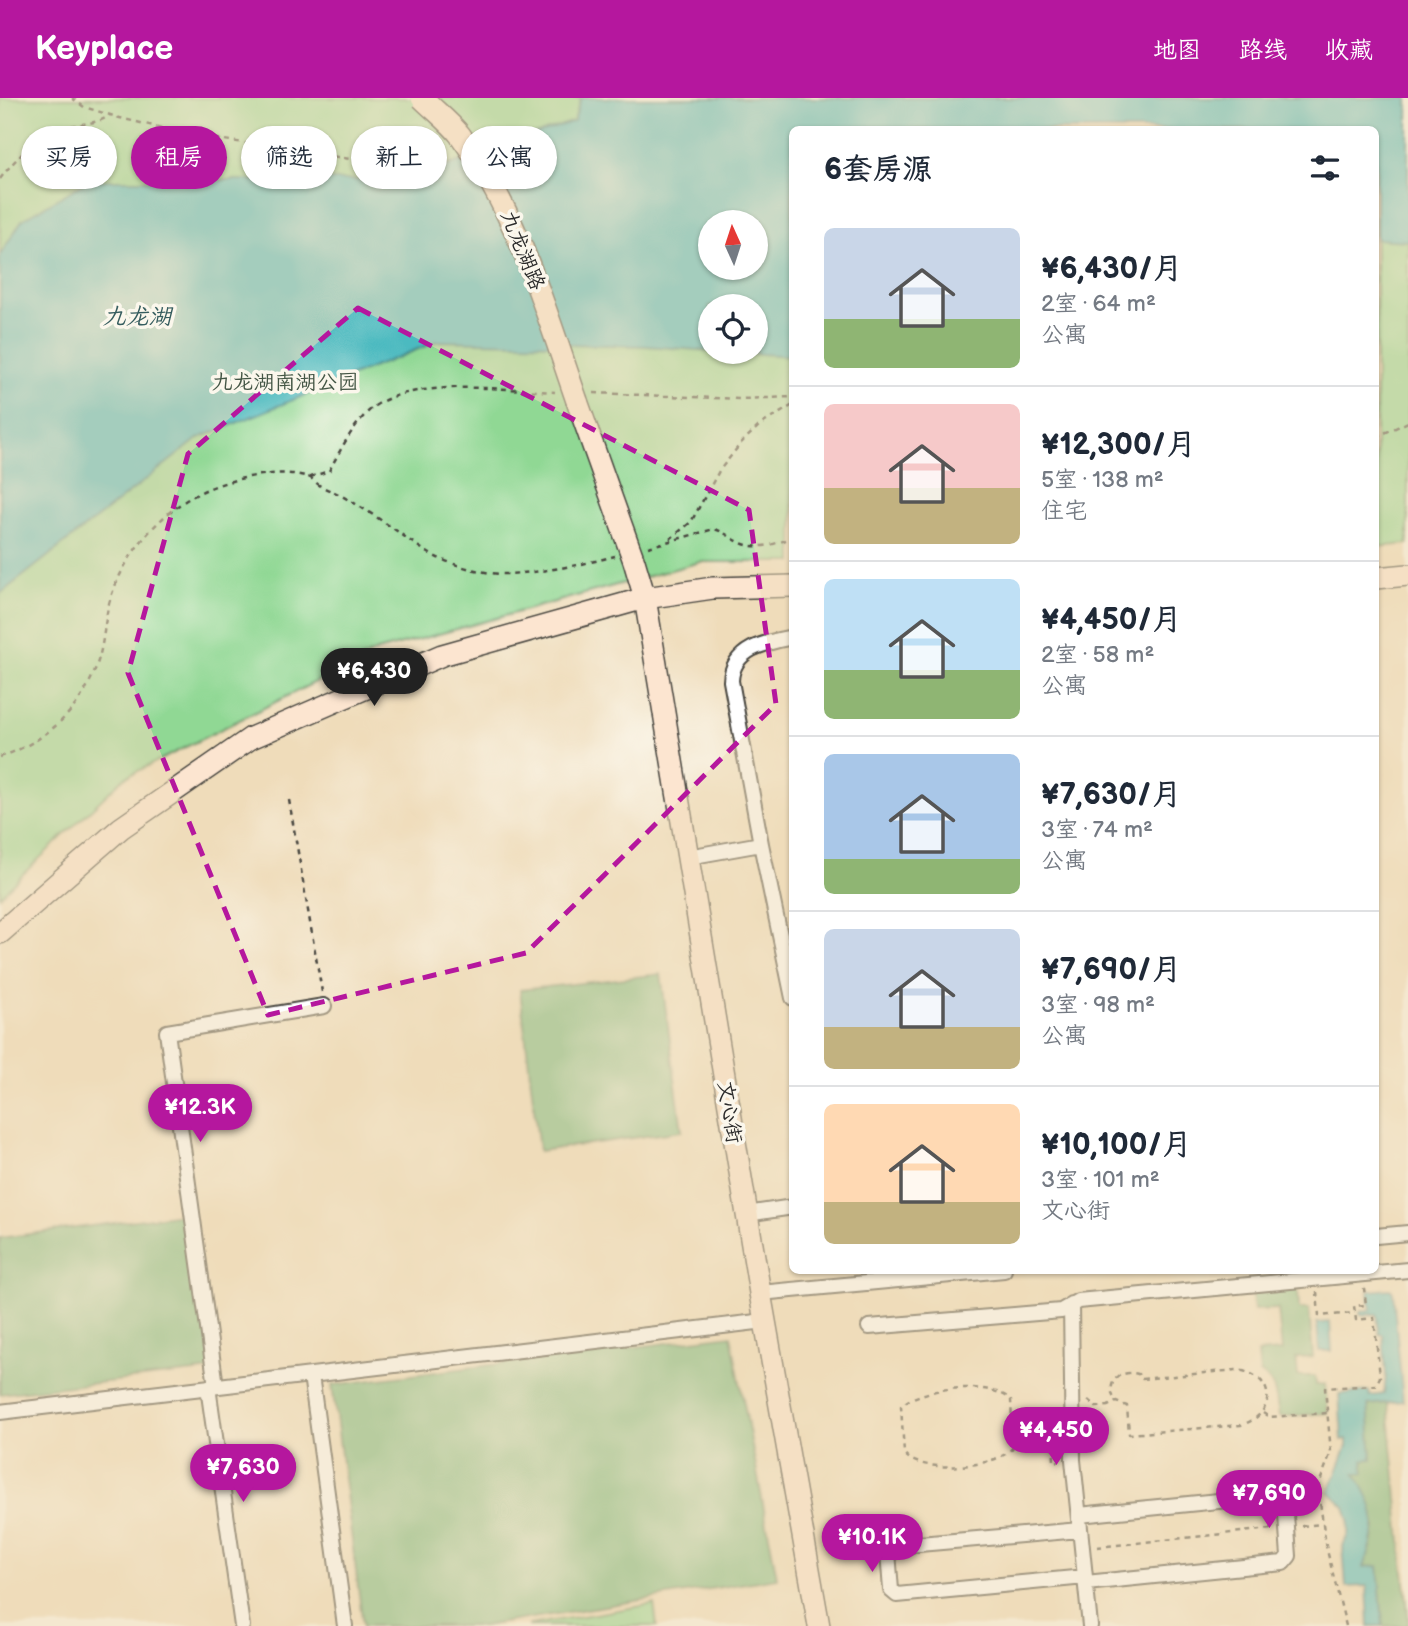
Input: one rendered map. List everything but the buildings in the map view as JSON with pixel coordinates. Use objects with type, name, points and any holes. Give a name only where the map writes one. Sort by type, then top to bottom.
[{"type":"street","name":"九龙湖路","points":[[422,98],[459,134],[504,203],[534,272],[645,598]]},
{"type":"street","points":[[1379,578],[1408,575]]},
{"type":"street","points":[[0,933],[121,828],[251,738],[442,655],[645,598],[713,588],[789,586]]},
{"type":"street","name":"文心街","points":[[645,598],[760,1293],[819,1626]]},
{"type":"street","points":[[789,638],[766,642],[745,652],[732,669],[731,681],[789,979]]},
{"type":"street","points":[[688,857],[761,844]]},
{"type":"street","points":[[242,1626],[167,1032],[324,1006]]},
{"type":"street","points":[[747,1214],[789,1208]]},
{"type":"street","points":[[1379,1236],[1408,1233]]},
{"type":"street","points":[[1379,1271],[1408,1270]]},
{"type":"street","points":[[760,1293],[962,1274]]},
{"type":"street","points":[[869,1327],[1060,1311],[1078,1301],[1315,1274]]},
{"type":"street","points":[[1071,1304],[1073,1460],[1090,1626]]},
{"type":"street","points":[[0,1412],[765,1321]]},
{"type":"street","points":[[311,1375],[345,1626]]},
{"type":"street","points":[[1278,1495],[1285,1501],[1289,1556],[1283,1563],[1086,1580],[897,1595],[891,1590],[888,1552],[896,1546],[1080,1522],[1278,1495]]},
{"type":"path","points":[[72,98],[84,107],[191,135],[350,159],[384,157],[406,152],[433,125]]},
{"type":"path","points":[[0,179],[12,162],[37,142],[56,131],[101,122],[110,115]]},
{"type":"path","points":[[0,757],[46,735],[61,723],[83,695],[99,660],[108,607],[119,576],[156,524],[190,498],[225,482],[256,475],[310,477],[329,471],[346,439],[372,408],[399,394],[463,388],[740,400],[789,397]]},
{"type":"path","points":[[667,541],[691,522],[719,471],[742,442],[760,425],[789,407]]},
{"type":"path","points":[[1379,436],[1408,422]]},
{"type":"path","points":[[310,477],[438,558],[469,568],[503,574],[621,555]]},
{"type":"path","points":[[643,548],[714,529],[725,531],[742,544],[752,547],[789,538]]},
{"type":"path","points":[[289,800],[324,1006]]},
{"type":"path","points":[[1315,1274],[1319,1316],[1355,1312]]},
{"type":"path","points":[[1346,1626],[1337,1581],[1326,1546],[1318,1487],[1331,1452],[1325,1388],[1376,1385],[1380,1377],[1374,1318],[1356,1320],[1354,1306],[1366,1305],[1364,1286]]},
{"type":"path","points":[[1236,1370],[1258,1377],[1264,1385],[1267,1404],[1263,1413],[1254,1421],[1241,1425],[1129,1434],[1127,1406],[1116,1402],[1112,1396],[1112,1383],[1126,1372],[1138,1374],[1142,1379],[1236,1370]]},
{"type":"path","points":[[1013,1447],[1011,1400],[1006,1395],[972,1388],[938,1390],[919,1394],[901,1406],[904,1453],[915,1463],[958,1466],[983,1463],[1000,1458],[1013,1447],[1053,1443],[1054,1462],[1073,1460]]},
{"type":"path","points":[[1072,1392],[1088,1391],[1088,1402],[1096,1407],[1116,1402]]},
{"type":"path","points":[[1263,1413],[1269,1418],[1328,1413]]},
{"type":"path","points":[[1082,1548],[1323,1524]]},
{"type":"highlighted area","points":[[358,308],[749,510],[776,704],[526,953],[268,1015],[128,673],[188,454]]},
{"type":"green space","name":"九龙湖南湖公园","points":[[0,98],[1408,98],[1408,544],[1379,547],[1379,126],[789,126],[789,562],[700,562],[377,651],[124,778],[0,896]]},
{"type":"green space","points":[[661,974],[682,1131],[539,1151],[520,990]]},
{"type":"green space","points":[[189,1213],[212,1370],[0,1394],[0,1238]]},
{"type":"green space","points":[[1298,1289],[1299,1309],[1309,1309],[1313,1357],[1296,1358],[1298,1376],[1315,1376],[1316,1385],[1325,1384],[1328,1413],[1279,1417],[1273,1387],[1260,1373],[1258,1353],[1282,1351],[1278,1309],[1254,1310],[1252,1292]]},
{"type":"green space","points":[[731,1335],[777,1578],[483,1626],[363,1626],[332,1385]]},
{"type":"green space","points":[[1388,1403],[1408,1626],[1383,1626],[1378,1566],[1364,1567],[1373,1539],[1374,1519],[1355,1474],[1364,1473],[1363,1460],[1372,1458],[1368,1405]]},
{"type":"green space","points":[[654,1604],[657,1626],[529,1626],[529,1625]]},
{"type":"water","name":"九龙湖","points":[[581,98],[1408,98],[1408,241],[1379,239],[1379,126],[789,126],[789,356],[768,355],[768,294],[698,294],[698,350],[646,346],[438,341],[199,438],[0,594],[0,255],[22,220],[74,189],[117,189],[117,180],[131,180],[131,189],[227,189],[227,180],[241,180],[241,189],[337,189],[337,180],[351,180],[351,189],[447,189],[447,166],[461,161],[461,189],[557,189],[557,127],[574,121]]},
{"type":"water","points":[[1390,1289],[1393,1292],[1403,1401],[1368,1405],[1372,1459],[1363,1460],[1364,1473],[1355,1474],[1369,1498],[1374,1519],[1372,1541],[1364,1567],[1378,1566],[1383,1626],[1369,1626],[1367,1586],[1346,1587],[1343,1546],[1348,1534],[1349,1520],[1345,1507],[1329,1492],[1347,1446],[1347,1439],[1342,1440],[1339,1394],[1369,1391],[1370,1396],[1384,1394],[1386,1375],[1383,1335],[1379,1334],[1377,1314],[1360,1315],[1360,1311],[1371,1310],[1369,1291]]},
{"type":"water","points":[[1330,1322],[1332,1351],[1319,1351],[1317,1323]]}]
